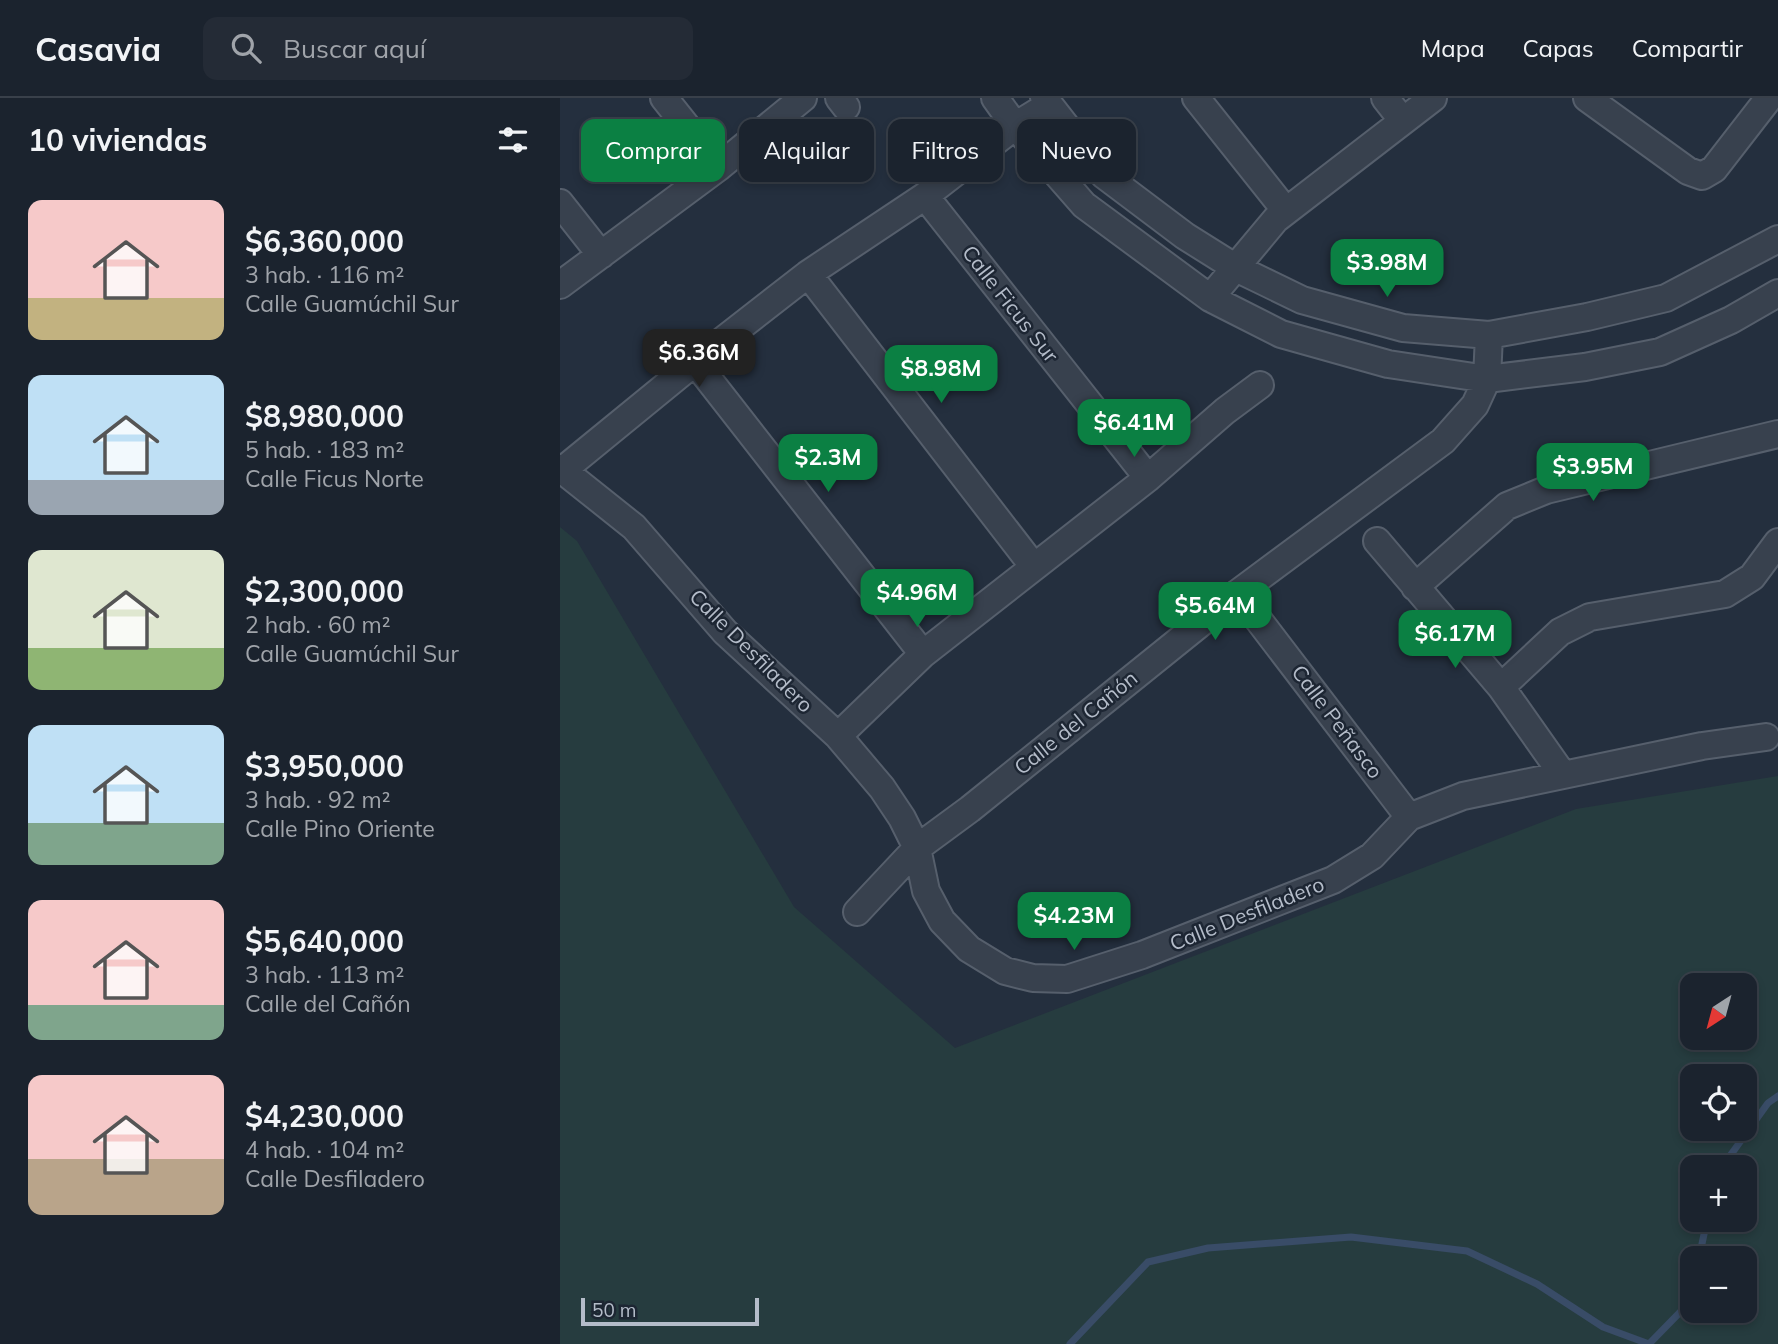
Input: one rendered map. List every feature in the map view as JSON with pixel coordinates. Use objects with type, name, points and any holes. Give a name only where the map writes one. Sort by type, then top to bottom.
[{"type":"street","points":[[664,98],[681,119]]},
{"type":"street","points":[[725,162],[803,98]]},
{"type":"street","points":[[995,98],[1084,205],[1210,299],[1281,334],[1388,364],[1487,379],[1585,367],[1660,352],[1731,320],[1778,293]]},
{"type":"street","points":[[1196,98],[1286,211]]},
{"type":"street","points":[[1385,98],[1403,121]]},
{"type":"street","points":[[1210,299],[1276,219],[1433,98]]},
{"type":"street","points":[[1587,98],[1688,171],[1702,176],[1714,169],[1769,98]]},
{"type":"street","points":[[562,469],[808,274],[925,197],[1046,101],[1104,175],[1185,236],[1236,268],[1302,300],[1403,328],[1489,335],[1587,317],[1666,298],[1778,239]]},
{"type":"street","points":[[560,285],[699,182]]},
{"type":"street","name":"Calle Ficus Sur","points":[[925,197],[1148,478]]},
{"type":"street","points":[[560,202],[601,255]]},
{"type":"street","points":[[808,274],[1034,567]]},
{"type":"street","name":"Calle del Cañón","points":[[857,912],[917,848],[1238,593],[1443,441],[1475,405],[1487,379],[1489,335]]},
{"type":"street","points":[[695,362],[923,654]]},
{"type":"street","points":[[838,736],[923,654],[1148,478],[1225,411],[1260,385]]},
{"type":"street","points":[[1415,587],[1507,506],[1546,490],[1778,435]]},
{"type":"street","name":"Calle Desfiladero","points":[[562,469],[634,527],[725,632],[838,736],[882,788],[902,818],[917,848],[926,891],[942,921],[970,949],[1005,971],[1033,978],[1067,979],[1142,955],[1333,880],[1373,856],[1409,817],[1463,796],[1702,746],[1766,737]]},
{"type":"street","points":[[1377,541],[1501,687],[1563,775]]},
{"type":"street","points":[[1501,687],[1560,632],[1590,617],[1725,594],[1752,577],[1778,542]]},
{"type":"street","name":"Calle Peñasco","points":[[1238,593],[1409,817]]},
{"type":"green space","points":[[560,527],[577,541],[794,907],[955,1048],[1576,809],[1778,776],[1778,1344],[560,1344]]},
{"type":"waterway","points":[[1731,1155],[1768,1103],[1778,1096]]},
{"type":"waterway","points":[[1702,1246],[1704,1232]]},
{"type":"waterway","points":[[1070,1344],[1148,1262],[1208,1248],[1351,1237],[1467,1251],[1537,1284],[1603,1327],[1649,1344]]},
{"type":"waterway","points":[[1649,1344],[1680,1312]]}]
